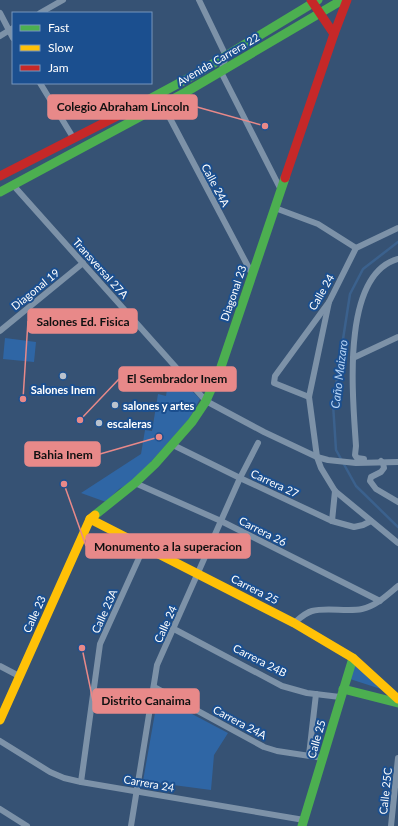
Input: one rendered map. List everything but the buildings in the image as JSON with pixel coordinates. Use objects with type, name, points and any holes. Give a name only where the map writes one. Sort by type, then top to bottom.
[{"type":"street","points":[[42,12],[63,0]]},
{"type":"street","points":[[199,0],[226,56],[221,72],[281,190]]},
{"type":"street","name":"Avenida Carrera 22","points":[[0,192],[163,105],[342,0]]},
{"type":"street","name":"Diagonal 23","points":[[90,519],[135,483],[173,445],[192,422],[206,401],[221,367],[334,34],[347,0]]},
{"type":"street","points":[[313,1],[319,13],[334,34]]},
{"type":"street","name":"Avenida Carrera 22","points":[[0,176],[74,139],[226,56],[313,1]]},
{"type":"street","points":[[0,13],[11,30],[0,36]]},
{"type":"street","points":[[41,84],[74,139]]},
{"type":"street","name":"Calle 24A","points":[[163,105],[252,274]]},
{"type":"street","name":"Transversal 27A","points":[[13,185],[206,401]]},
{"type":"street","points":[[275,208],[318,224],[356,248],[398,228]]},
{"type":"street","name":"Calle 24","points":[[309,397],[274,383],[275,376],[329,302],[356,248]]},
{"type":"street","points":[[383,463],[380,460],[357,458],[355,455],[356,446],[352,382],[353,358],[356,321],[360,304],[374,275],[391,261],[398,259]]},
{"type":"street","name":"Diagonal 19","points":[[0,331],[83,263]]},
{"type":"street","points":[[329,302],[309,397],[317,457],[321,468],[335,492],[398,543]]},
{"type":"street","points":[[353,358],[398,337]]},
{"type":"street","points":[[206,401],[264,432],[317,457],[328,460],[356,462],[398,462]]},
{"type":"street","name":"Calle 24","points":[[131,826],[157,665],[240,478],[258,443]]},
{"type":"street","name":"Carrera 27","points":[[173,445],[332,521],[354,527],[363,526],[371,521]]},
{"type":"street","points":[[383,463],[384,468],[381,472],[371,477],[370,482],[376,489],[398,502]]},
{"type":"street","name":"Carrera 26","points":[[135,483],[221,521],[380,601]]},
{"type":"street","points":[[332,521],[335,492]]},
{"type":"street","name":"Carrera 25","points":[[90,519],[294,623],[353,658],[398,699]]},
{"type":"street","name":"Calle 23","points":[[0,720],[90,519]]},
{"type":"street","name":"Calle 23A","points":[[81,782],[100,644],[144,547]]},
{"type":"street","points":[[294,623],[304,614],[313,610],[361,609],[380,601],[398,586]]},
{"type":"street","name":"Carrera 24B","points":[[174,629],[282,686],[316,694],[341,693],[398,703]]},
{"type":"street","name":"Calle 25","points":[[303,823],[341,693],[353,658]]},
{"type":"street","points":[[0,666],[19,676]]},
{"type":"street","name":"Carrera 24A","points":[[154,687],[264,747],[277,751],[323,758]]},
{"type":"street","name":"Calle 25","points":[[309,756],[316,694]]},
{"type":"street","name":"Carrera 24","points":[[0,741],[50,772],[64,778],[303,823]]},
{"type":"street","name":"Calle 25C","points":[[391,826],[398,758]]},
{"type":"street","points":[[0,809],[27,826]]},
{"type":"shaded area","points":[[5,338],[36,342],[34,362],[3,359]]},
{"type":"shaded area","points":[[170,369],[200,399],[189,419],[134,481],[119,489],[106,502],[81,493],[141,454],[145,430],[152,431],[158,394],[166,396]]},
{"type":"shaded area","points":[[355,663],[387,691],[350,679]]},
{"type":"shaded area","points":[[158,696],[228,733],[214,755],[211,790],[143,781]]},
{"type":"waterway","name":"Caño Maizaro","points":[[398,242],[363,269],[350,294],[333,404],[336,450],[356,486],[398,527]]},
{"type":"traffic: fast","points":[[131,109],[196,74],[318,0]]},
{"type":"traffic: fast","points":[[0,192],[186,92],[342,0]]},
{"type":"traffic: fast","points":[[95,515],[135,483],[155,464],[192,422],[206,401],[221,367],[285,178]]},
{"type":"traffic: fast","points":[[302,826],[353,658]]},
{"type":"traffic: fast","points":[[343,689],[398,703]]},
{"type":"traffic: slow","points":[[0,720],[90,519],[95,515]]},
{"type":"traffic: slow","points":[[90,519],[294,623],[353,658],[398,699]]},
{"type":"traffic: jam","points":[[311,0],[334,34]]},
{"type":"traffic: jam","points":[[285,178],[347,0]]},
{"type":"traffic: jam","points":[[0,176],[131,109]]},
{"type":"place","name":"Colegio Abraham Lincoln","points":[[265,126]]},
{"type":"place","name":"Salones Inem","points":[[63,376]]},
{"type":"place","name":"Salones Ed. Fisica","points":[[23,399]]},
{"type":"place","name":"salones y artes","points":[[115,405]]},
{"type":"place","name":"El Sembrador Inem","points":[[80,420]]},
{"type":"place","name":"escaleras","points":[[99,423]]},
{"type":"place","name":"Bahia Inem","points":[[159,437]]},
{"type":"place","name":"Monumento a la superacion","points":[[64,484]]},
{"type":"place","name":"Distrito Canaima","points":[[82,648]]}]
